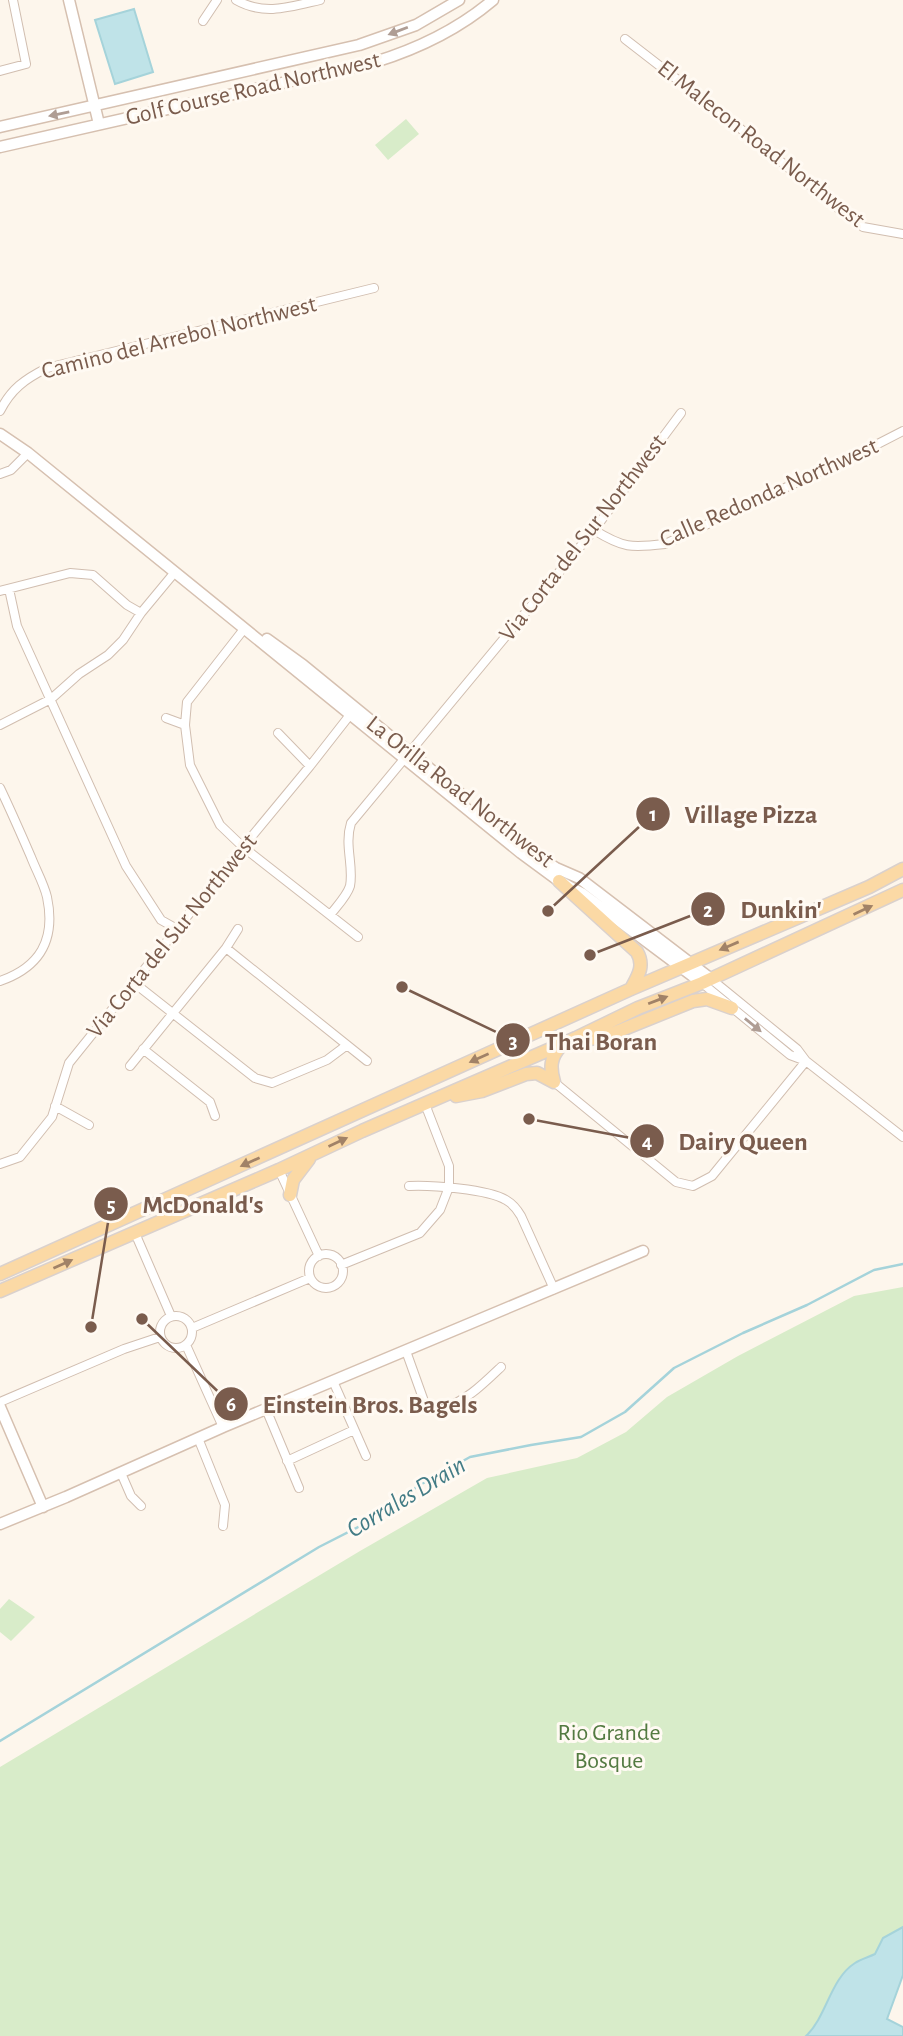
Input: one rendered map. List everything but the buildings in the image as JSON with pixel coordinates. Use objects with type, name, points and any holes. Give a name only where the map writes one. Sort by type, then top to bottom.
[{"type":"main road","points":[[0,1274],[631,989],[869,887],[903,869]]},
{"type":"main road","points":[[559,881],[640,955],[640,970],[631,989]]},
{"type":"main road","points":[[3,1291],[638,1008],[707,981],[903,891]]},
{"type":"main road","points":[[554,1082],[551,1061],[553,1054],[564,1043],[604,1037],[693,1001],[707,999],[732,1008]]},
{"type":"main road","points":[[430,1102],[482,1091],[526,1074],[537,1073],[554,1082]]},
{"type":"main road","points":[[279,1170],[281,1163],[294,1149],[409,1097],[426,1082]]},
{"type":"main road","points":[[290,1195],[293,1180],[300,1168],[314,1154]]},
{"type":"street","points":[[0,71],[26,64],[13,0]]},
{"type":"street","points":[[69,0],[99,124]]},
{"type":"street","points":[[203,21],[218,0]]},
{"type":"street","points":[[236,0],[244,5],[273,10],[320,0]]},
{"type":"street","name":"Golf Course Road Northwest","points":[[0,127],[366,43],[415,24],[459,0]]},
{"type":"street","name":"Golf Course Road Northwest","points":[[0,147],[327,73],[398,54],[443,33],[493,0]]},
{"type":"street","name":"El Malecon Road Northwest","points":[[625,39],[863,227],[903,234]]},
{"type":"street","name":"Camino del Arrebol Northwest","points":[[0,411],[25,379],[47,368],[374,288]]},
{"type":"street","name":"Via Corta del Sur Northwest","points":[[330,915],[347,893],[350,884],[348,833],[351,823],[594,530],[681,414]]},
{"type":"street","name":"Calle Redonda Northwest","points":[[594,530],[616,544],[641,547],[665,544],[903,430]]},
{"type":"street","name":"La Orilla Road Northwest","points":[[0,434],[29,453],[559,881],[583,894],[687,965]]},
{"type":"street","points":[[0,474],[11,470],[29,453]]},
{"type":"street","points":[[0,724],[51,699],[79,674],[107,655],[123,640],[141,613],[175,572]]},
{"type":"street","points":[[141,613],[93,575],[70,573],[5,591],[17,626],[126,866],[161,920],[177,929]]},
{"type":"street","points":[[244,629],[187,702],[185,726],[190,765],[219,825],[358,937]]},
{"type":"street","name":"Via Corta del Sur Northwest","points":[[0,1164],[20,1157],[52,1117],[69,1063],[352,712]]},
{"type":"street","points":[[166,718],[185,726]]},
{"type":"street","points":[[278,733],[310,766]]},
{"type":"street","name":"La Orilla Road Northwest","points":[[406,755],[544,861],[579,878],[797,1049],[806,1061],[903,1138]]},
{"type":"street","points":[[0,788],[47,895],[50,934],[31,966],[0,981]]},
{"type":"street","points":[[130,1066],[226,948],[238,929]]},
{"type":"street","points":[[226,948],[367,1061]]},
{"type":"street","name":"La Orilla Road Northwest","points":[[707,981],[732,1008],[790,1055],[806,1061]]},
{"type":"street","points":[[133,982],[255,1078],[272,1083],[327,1060],[347,1045]]},
{"type":"street","points":[[143,1049],[210,1102],[215,1116]]},
{"type":"street","points":[[554,1082],[676,1182],[693,1186],[712,1176],[806,1061]]},
{"type":"street","points":[[341,1265],[420,1233],[440,1210],[449,1187],[450,1174],[430,1102]]},
{"type":"street","points":[[55,1106],[89,1125]]},
{"type":"street","points":[[279,1170],[319,1256]]},
{"type":"street","points":[[409,1186],[449,1187],[498,1196],[516,1208],[554,1289]]},
{"type":"street","points":[[135,1233],[171,1316]]},
{"type":"street","points":[[0,1524],[223,1427],[643,1251]]},
{"type":"street","points":[[319,1256],[334,1257],[341,1265],[342,1276],[330,1288],[319,1287],[310,1278],[311,1264],[319,1256]]},
{"type":"street","points":[[192,1328],[310,1278]]},
{"type":"street","points":[[179,1315],[192,1328],[186,1345],[177,1348],[163,1342],[160,1336],[161,1324],[171,1316],[179,1315]]},
{"type":"street","points":[[43,1507],[0,1404],[124,1349],[160,1336]]},
{"type":"street","points":[[186,1345],[223,1427]]},
{"type":"street","points":[[406,1351],[425,1404],[440,1410],[477,1391],[501,1367]]},
{"type":"street","points":[[333,1381],[366,1456]]},
{"type":"street","points":[[266,1409],[299,1488]]},
{"type":"street","points":[[287,1461],[354,1430]]},
{"type":"street","points":[[198,1438],[225,1505],[223,1526]]},
{"type":"street","points":[[121,1473],[131,1496],[141,1506]]},
{"type":"green space","points":[[406,119],[419,134],[388,160],[375,145]]},
{"type":"green space","name":"Rio Grande Bosque","points":[[903,1287],[903,1927],[883,1938],[876,1954],[857,1962],[847,1970],[806,2036],[0,2036],[0,1767],[487,1478],[577,1458],[626,1432],[667,1397],[738,1356],[854,1296]]},
{"type":"green space","points":[[9,1599],[35,1617],[11,1641],[0,1632],[0,1609]]},
{"type":"water","points":[[134,9],[153,72],[115,84],[95,20]]},
{"type":"water","points":[[903,1927],[903,1975],[887,2019],[903,2027],[903,2036],[806,2036],[847,1970],[875,1954],[883,1938]]},
{"type":"waterway","name":"Corrales Drain","points":[[0,1741],[319,1547],[372,1520],[418,1486],[470,1457],[581,1437],[625,1412],[674,1368],[874,1270],[903,1264]]},
{"type":"place","name":"Village Pizza","points":[[548,911]]},
{"type":"place","name":"Dunkin'","points":[[590,955]]},
{"type":"place","name":"Thai Boran","points":[[402,987]]},
{"type":"place","name":"Dairy Queen","points":[[529,1119]]},
{"type":"place","name":"Einstein Bros. Bagels","points":[[142,1319]]},
{"type":"place","name":"McDonald's","points":[[91,1327]]}]
